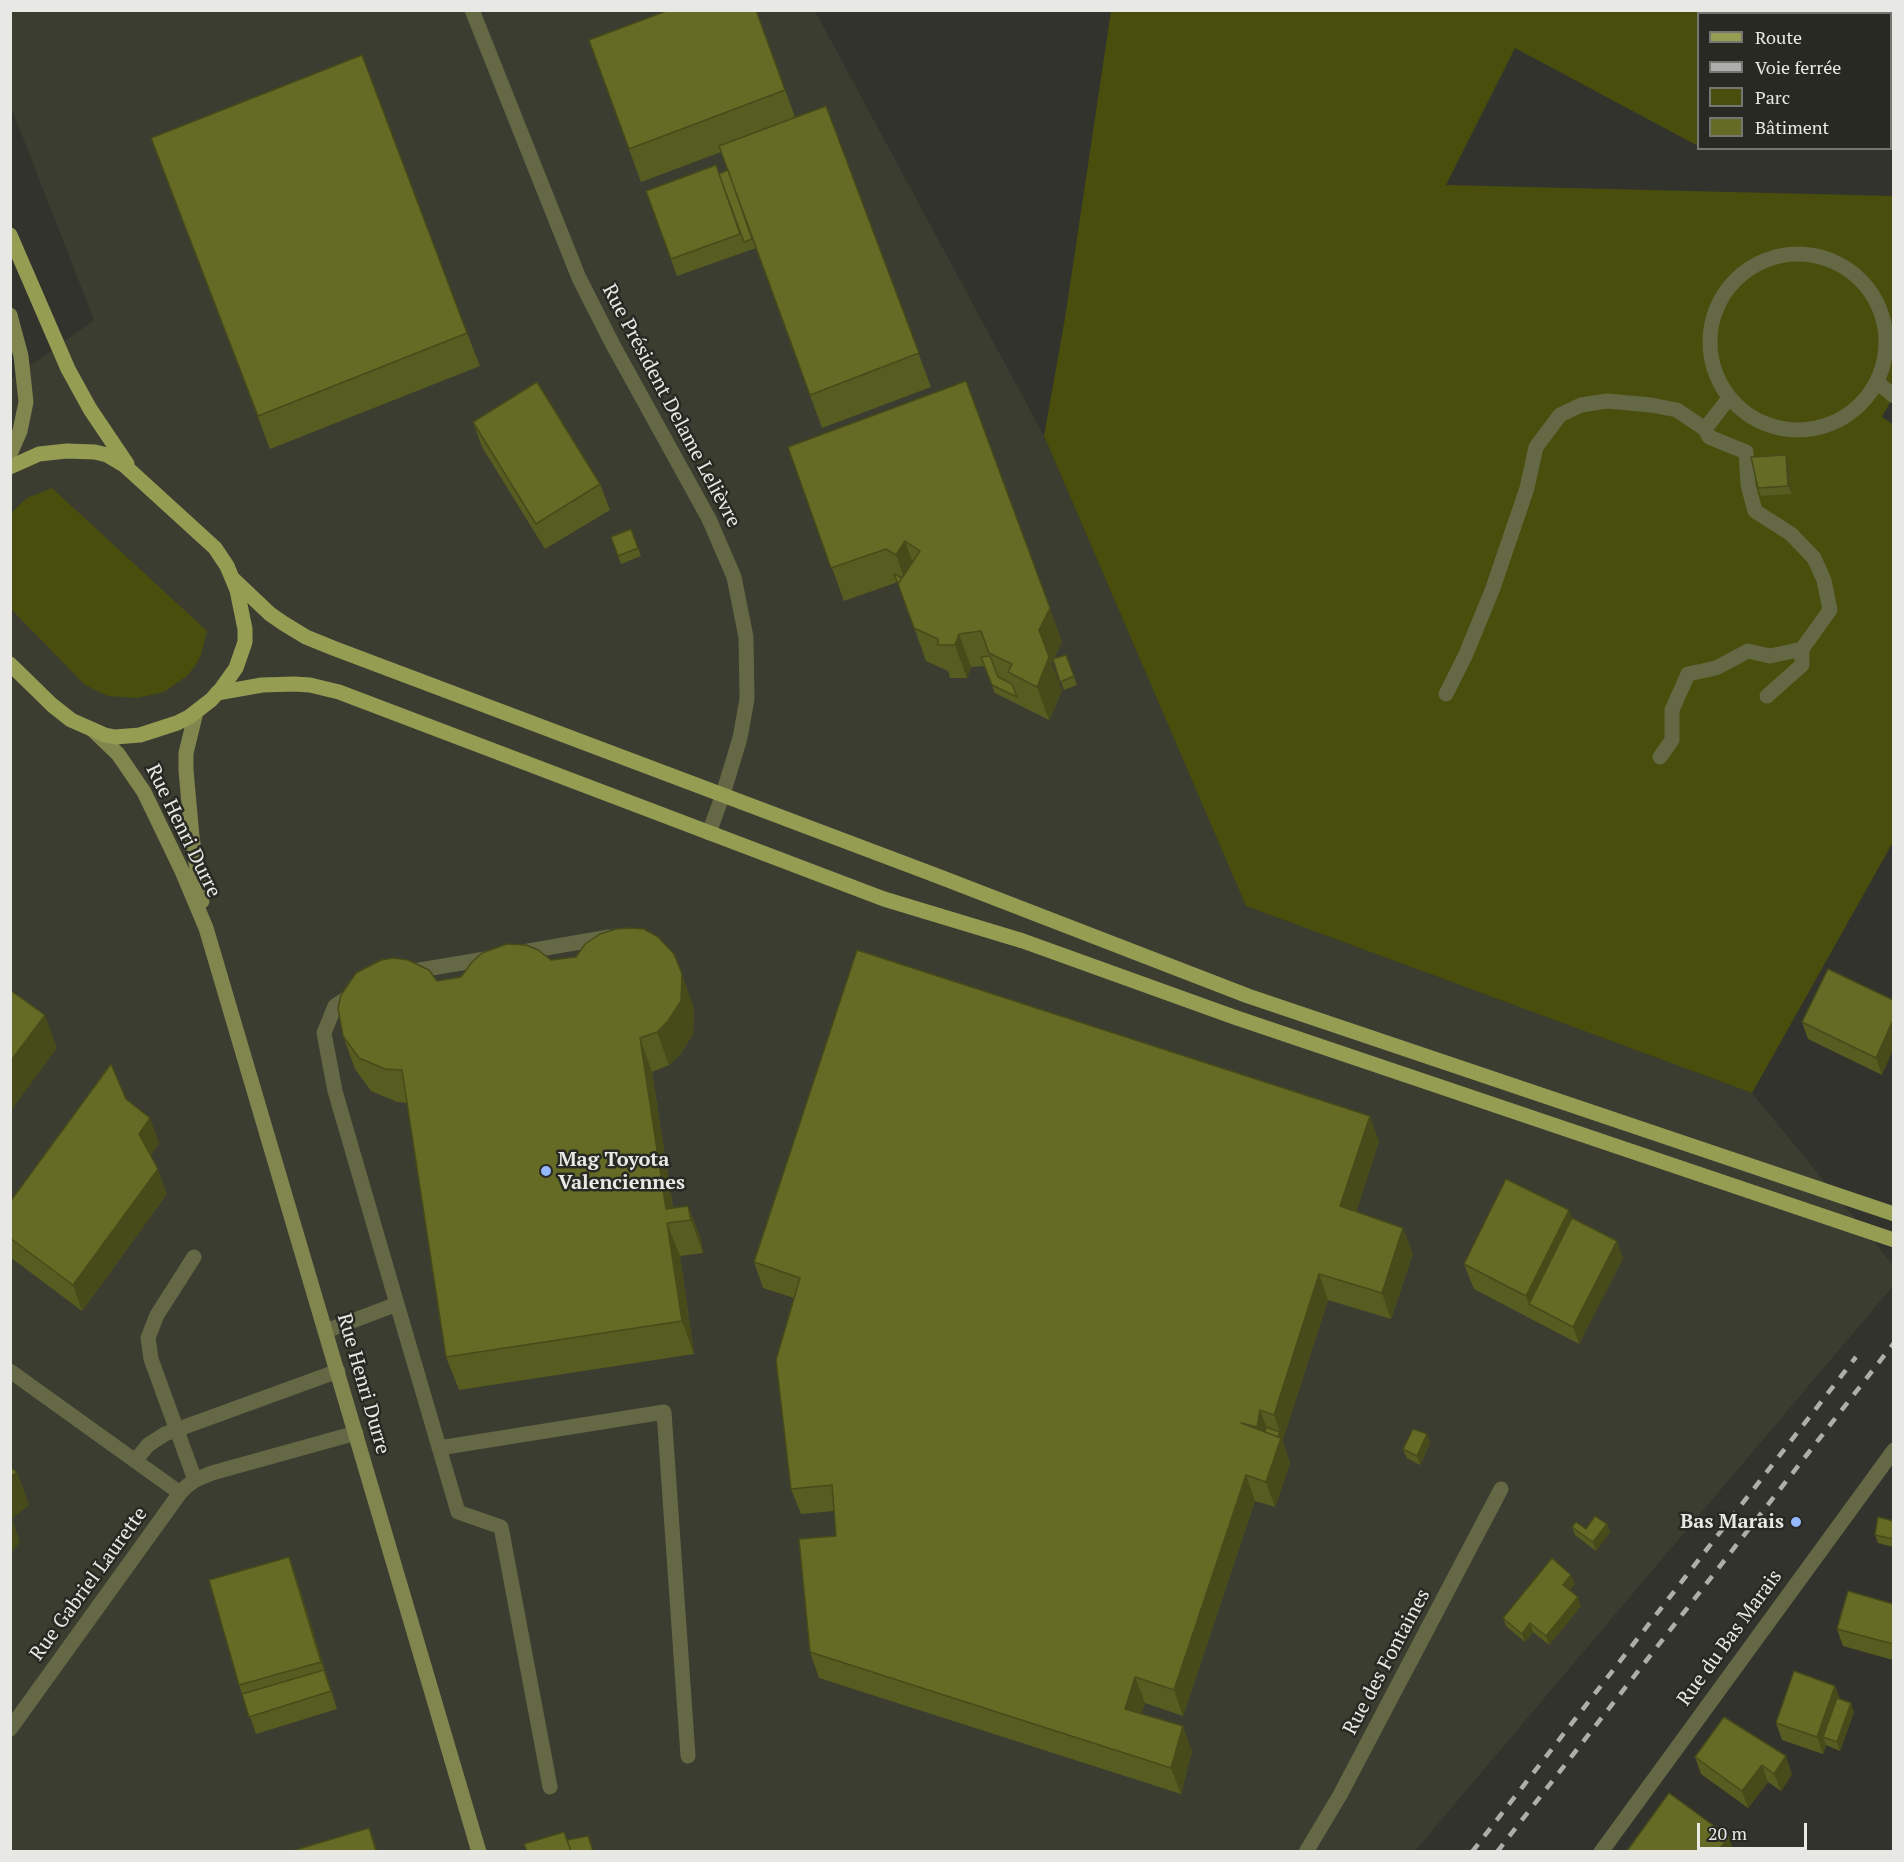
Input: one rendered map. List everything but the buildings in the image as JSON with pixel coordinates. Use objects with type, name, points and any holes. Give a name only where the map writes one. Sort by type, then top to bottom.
[{"type":"main road","points":[[10,235],[68,369],[90,409],[134,474]]},
{"type":"main road","points":[[10,467],[39,454],[81,451],[106,455],[117,460],[215,548],[232,578],[244,616],[244,642],[236,668],[217,693],[196,712],[171,726],[140,735],[115,737],[93,730],[62,713],[10,664]]},
{"type":"main road","points":[[232,578],[270,614],[306,637],[1238,992],[1893,1214]]},
{"type":"main road","points":[[217,693],[277,684],[325,688],[559,774],[884,899],[1048,950],[1234,1017],[1893,1240]]},
{"type":"street","name":"Rue Président Delame Lelièvre","points":[[472,10],[579,278],[613,345],[709,519],[734,577],[746,637],[747,699],[740,738],[709,833]]},
{"type":"street","points":[[1804,254],[1833,260],[1857,275],[1876,298],[1886,326],[1887,355],[1878,383],[1860,406],[1836,423],[1808,431],[1778,429],[1751,418],[1729,398],[1715,373],[1709,345],[1713,315],[1727,289],[1748,269],[1775,257],[1804,254]]},
{"type":"street","points":[[10,315],[22,366],[26,402],[20,431],[10,454]]},
{"type":"street","points":[[1878,383],[1893,396]]},
{"type":"street","points":[[1705,429],[1729,398]]},
{"type":"street","points":[[1446,694],[1466,654],[1493,588],[1527,488],[1536,447],[1560,415],[1581,405],[1607,401],[1677,410],[1705,429],[1709,437],[1746,452],[1748,485],[1755,511],[1791,534],[1814,558],[1824,580],[1830,610],[1802,649],[1802,665],[1767,696]]},
{"type":"street","points":[[1660,757],[1672,740],[1672,710],[1688,674],[1716,668],[1748,651],[1770,656],[1802,649]]},
{"type":"street","name":"Rue Henri Durre","points":[[196,712],[186,753],[186,782],[206,928]]},
{"type":"street","name":"Rue Henri Durre","points":[[93,730],[118,754],[144,792],[182,871],[206,928],[479,1851]]},
{"type":"street","points":[[389,976],[615,936]]},
{"type":"street","points":[[369,983],[335,1006],[324,1033],[335,1091],[458,1512],[501,1527],[550,1787]]},
{"type":"street","points":[[194,1257],[157,1316],[148,1338],[151,1359],[195,1480]]},
{"type":"street","points":[[326,1331],[397,1304]]},
{"type":"street","points":[[10,1371],[180,1493]]},
{"type":"street","points":[[135,1461],[156,1439],[338,1371]]},
{"type":"street","points":[[439,1448],[664,1412],[687,1756]]},
{"type":"street","name":"Rue Gabriel Laurette","points":[[10,1729],[180,1493],[195,1480],[212,1473],[356,1433]]},
{"type":"street","name":"Rue du Bas Marais","points":[[1601,1851],[1893,1450]]},
{"type":"street","name":"Rue des Fontaines","points":[[1306,1851],[1340,1795],[1501,1490]]},
{"type":"shaded area","points":[[11,11],[815,11],[1044,436],[1246,906],[1752,1093],[1893,1265],[1893,1286],[1415,1851],[11,1851],[11,379],[94,320],[11,107]]},
{"type":"green space","points":[[1111,11],[1893,11],[1893,148],[1892,12],[1697,12],[1697,145],[1515,48],[1446,185],[1893,196],[1893,397],[1882,417],[1894,425],[1893,842],[1752,1093],[1246,906],[1044,436],[1065,318]]},
{"type":"green space","points":[[52,488],[207,631],[201,655],[195,666],[187,676],[164,692],[137,698],[108,696],[84,684],[11,609],[11,513],[27,498]]},
{"type":"railway","points":[[1497,1852],[1894,1343]]},
{"type":"railway","points":[[1472,1852],[1856,1357]]},
{"type":"place","name":"Mag Toyota Valenciennes","points":[[546,1171]]},
{"type":"place","name":"Bas Marais","points":[[1796,1522]]}]
